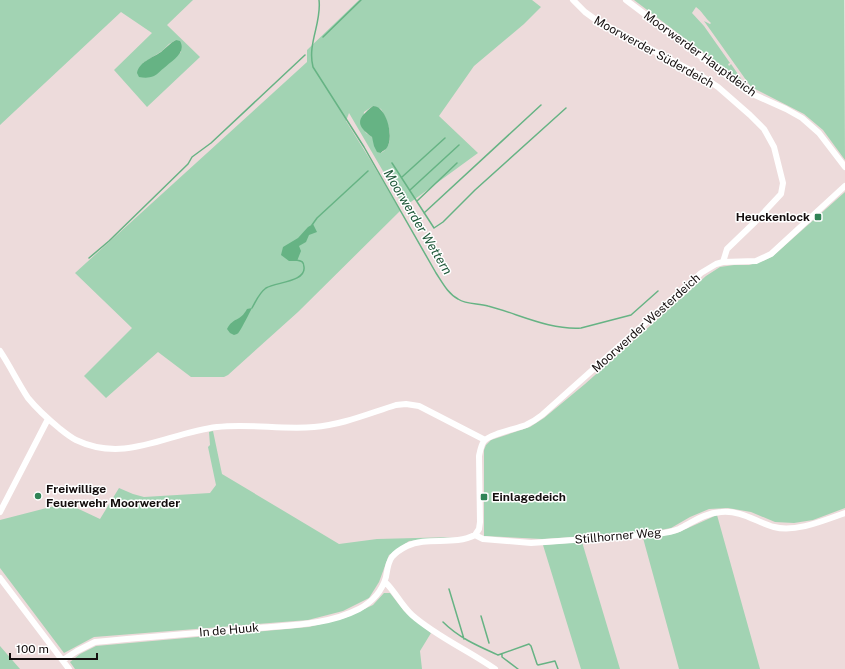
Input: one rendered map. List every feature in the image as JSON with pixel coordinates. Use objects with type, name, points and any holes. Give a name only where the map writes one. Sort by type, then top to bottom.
[{"type":"street","name":"Moorwerder Süderdeich","points":[[572,0],[596,20],[703,77],[718,87],[764,129],[774,147],[783,183],[781,194],[727,249],[723,262]]},
{"type":"street","name":"Moorwerder Hauptdeich","points":[[626,0],[740,86],[802,118],[820,133],[845,167]]},
{"type":"street","points":[[723,262],[756,261],[770,254],[845,186]]},
{"type":"street","name":"Moorwerder Westerdeich","points":[[485,440],[491,436],[528,424],[542,415],[701,273],[708,268],[723,262]]},
{"type":"street","points":[[0,351],[29,399],[48,419],[74,439],[87,445],[111,450],[122,450],[217,427],[237,425],[276,428],[316,427],[396,405],[406,404],[419,406],[485,440],[479,456],[480,522],[475,535]]},
{"type":"street","points":[[0,512],[48,419]]},
{"type":"street","name":"Stillhorner Weg","points":[[384,582],[392,557],[398,551],[409,545],[424,542],[468,539],[475,535],[484,539],[531,543],[658,534],[675,530],[712,513],[728,512],[748,516],[781,528],[808,525],[845,513]]},
{"type":"street","points":[[0,578],[69,669]]},
{"type":"street","points":[[384,582],[390,587],[405,608],[413,616],[495,669]]},
{"type":"street","name":"In de Huuk","points":[[63,660],[95,642],[308,623],[326,620],[344,615],[367,604],[379,592],[384,582]]},
{"type":"shaded area","points":[[0,0],[193,0],[167,25],[200,57],[147,107],[114,70],[152,33],[121,12],[0,125]],"holes":[[[176,40],[181,52],[164,67],[143,63]]]},
{"type":"shaded area","points":[[359,0],[532,0],[541,7],[524,24],[474,66],[439,116],[478,153],[404,207],[349,113],[346,121],[400,211],[298,312],[228,375],[224,377],[191,377],[158,352],[106,398],[84,376],[132,328],[75,273],[307,62],[307,50]],"holes":[[[373,106],[381,109],[390,132],[389,144],[381,153],[372,137],[366,133],[362,127],[364,112]]]},
{"type":"shaded area","points":[[634,0],[844,0],[845,160],[823,130],[804,114],[751,87],[704,21],[710,24],[711,23],[700,10],[696,7],[692,13],[704,26],[730,63],[728,64],[729,66],[731,64],[742,80],[741,81]]},
{"type":"shaded area","points":[[176,40],[180,41],[182,45],[180,53],[177,56],[154,76],[147,78],[139,77],[137,73],[138,69],[143,63],[161,52]]},
{"type":"shaded area","points":[[373,106],[378,107],[382,111],[386,117],[390,131],[389,144],[381,153],[377,152],[372,137],[360,125],[361,118]]},
{"type":"shaded area","points":[[845,192],[845,508],[813,520],[794,523],[775,522],[751,512],[728,508],[709,509],[690,517],[671,528],[650,532],[542,539],[484,536],[484,450],[486,445],[491,440],[530,427],[544,418],[585,384],[706,276],[720,267],[749,265],[773,256]]},
{"type":"shaded area","points":[[313,224],[317,232],[309,235],[306,242],[299,246],[301,251],[297,261],[289,261],[281,255],[283,247],[298,238],[308,227]]},
{"type":"shaded area","points":[[252,308],[239,333],[234,335],[230,333],[227,329],[229,325],[242,316],[247,309]]},
{"type":"shaded area","points":[[213,431],[222,474],[339,544],[377,539],[455,537],[409,541],[389,555],[379,582],[369,598],[343,611],[308,620],[94,637],[64,653],[0,568],[0,520],[66,503],[100,519],[119,488],[144,497],[210,493],[216,485],[208,447],[210,445],[209,432]]},
{"type":"shaded area","points":[[717,515],[760,669],[679,669],[643,538],[677,533]]},
{"type":"shaded area","points":[[582,542],[620,669],[581,669],[543,545]]},
{"type":"shaded area","points":[[384,593],[390,593],[404,611],[431,633],[420,651],[422,669],[75,669],[70,662],[80,654],[96,646],[309,627],[345,618],[373,605]]},
{"type":"shaded area","points":[[0,646],[20,669],[0,669]]},
{"type":"waterway","name":"Moorwerder Wettern","points":[[319,0],[318,17],[312,50],[313,67],[364,147],[436,273],[454,297],[461,301],[500,309],[534,321],[557,327],[581,328],[631,315],[658,291]]},
{"type":"waterway","points":[[323,37],[361,0]]},
{"type":"waterway","points":[[89,258],[109,241],[188,164],[192,157],[211,143],[305,55]]},
{"type":"waterway","points":[[424,213],[541,105]]},
{"type":"waterway","points":[[392,163],[434,228],[443,222],[475,190],[566,108]]},
{"type":"waterway","points":[[402,177],[445,138]]},
{"type":"waterway","points":[[410,190],[459,145]]},
{"type":"waterway","points":[[417,201],[457,163]]},
{"type":"waterway","points":[[312,225],[317,218],[368,171]]},
{"type":"waterway","points":[[252,308],[266,288],[290,281],[300,276],[303,272],[303,262],[296,260]]},
{"type":"waterway","points":[[449,589],[464,639]]},
{"type":"waterway","points":[[481,616],[489,643]]},
{"type":"waterway","points":[[443,622],[462,637],[498,655],[529,644],[538,665],[555,661],[558,669]]},
{"type":"waterway","points":[[502,654],[502,657],[518,669]]},
{"type":"place","name":"Heuckenlock","points":[[818,217]]},
{"type":"place","name":"Freiwillige Feuerwehr Moorwerder","points":[[38,496]]},
{"type":"place","name":"Einlagedeich","points":[[484,497]]}]
